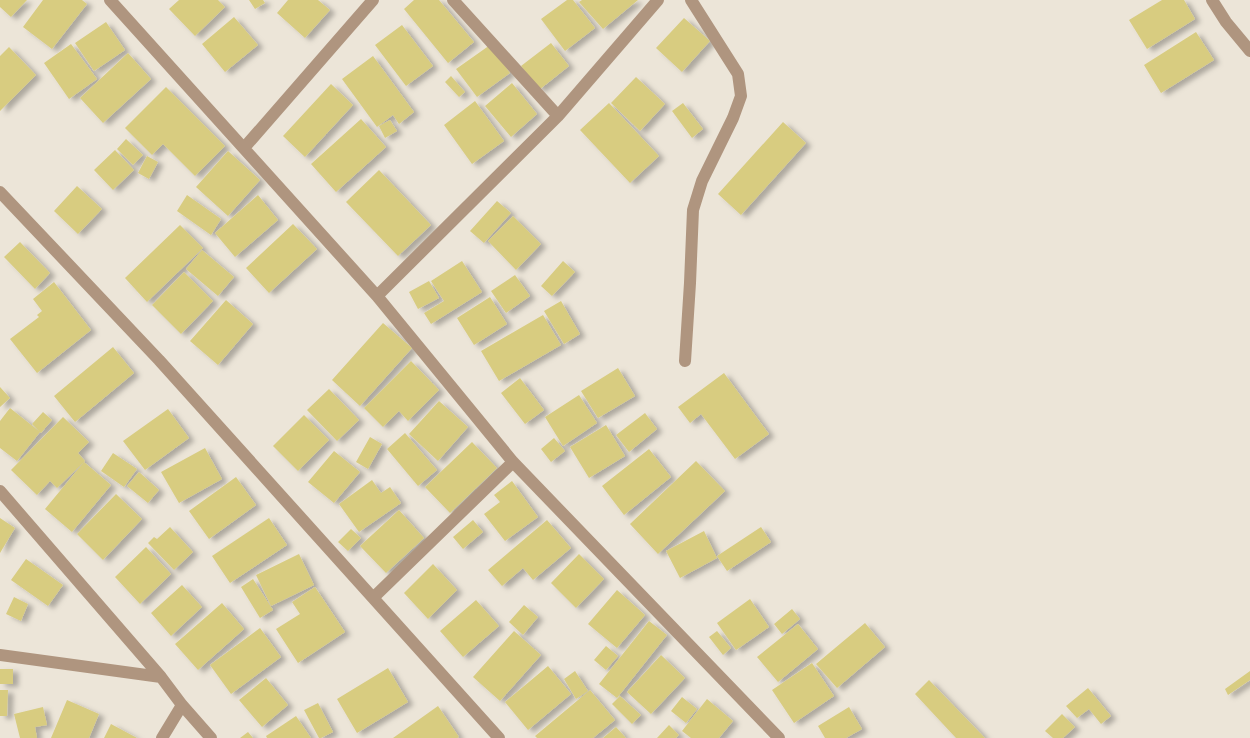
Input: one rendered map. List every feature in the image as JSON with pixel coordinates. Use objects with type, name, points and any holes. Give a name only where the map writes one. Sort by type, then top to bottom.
[{"type":"street","points":[[110,0],[377,296],[514,462],[779,738]]},
{"type":"street","points":[[244,148],[373,0]]},
{"type":"street","points":[[453,0],[558,116]]},
{"type":"street","points":[[377,296],[558,116],[658,0]]},
{"type":"street","points":[[685,361],[692,210],[702,181],[733,118],[741,96],[738,74],[691,0]]},
{"type":"street","points":[[1212,0],[1226,22],[1250,51]]},
{"type":"street","points":[[0,192],[159,360],[499,738]]},
{"type":"street","points":[[374,597],[514,462]]},
{"type":"street","points":[[0,491],[161,677],[182,705],[211,738]]},
{"type":"street","points":[[0,655],[161,677]]},
{"type":"street","points":[[162,738],[182,705]]},
{"type":"building","points":[[0,0],[27,0],[11,17],[0,7]]},
{"type":"building","points":[[43,0],[82,0],[87,4],[52,49],[23,27]]},
{"type":"building","points":[[179,0],[218,0],[225,7],[195,36],[169,9]]},
{"type":"building","points":[[249,0],[263,0],[265,3],[255,9]]},
{"type":"building","points":[[288,0],[318,0],[330,10],[305,38],[277,13]]},
{"type":"building","points":[[414,0],[439,0],[474,42],[448,63],[404,9]]},
{"type":"building","points":[[567,0],[573,0],[595,28],[565,51],[541,19]]},
{"type":"building","points":[[582,0],[638,0],[603,29],[579,2]]},
{"type":"building","points":[[1162,0],[1184,0],[1195,19],[1147,49],[1129,20]]},
{"type":"building","points":[[234,17],[258,45],[225,72],[202,44]]},
{"type":"building","points":[[684,18],[710,41],[682,72],[656,48]]},
{"type":"building","points":[[106,22],[125,50],[94,71],[75,43]]},
{"type":"building","points":[[402,25],[433,66],[406,86],[375,45]]},
{"type":"building","points":[[1196,32],[1214,60],[1161,93],[1144,65]]},
{"type":"building","points":[[551,43],[569,66],[539,90],[521,66]]},
{"type":"building","points":[[71,44],[97,79],[69,99],[44,63]]},
{"type":"building","points":[[490,45],[510,73],[477,97],[456,69]]},
{"type":"building","points":[[9,47],[36,75],[0,111],[0,56]]},
{"type":"building","points":[[128,53],[151,79],[103,123],[80,98]]},
{"type":"building","points":[[373,56],[414,112],[399,124],[393,115],[377,127],[342,79]]},
{"type":"building","points":[[451,76],[465,92],[459,97],[445,82]]},
{"type":"building","points":[[636,77],[665,104],[640,131],[611,103]]},
{"type":"building","points":[[512,83],[537,114],[511,137],[485,106]]},
{"type":"building","points":[[331,84],[353,105],[305,157],[283,136]]},
{"type":"building","points":[[166,87],[225,146],[195,176],[163,144],[152,155],[125,128]]},
{"type":"building","points":[[475,101],[504,141],[472,164],[444,125]]},
{"type":"building","points":[[609,103],[659,156],[630,183],[580,130]]},
{"type":"building","points":[[683,103],[703,129],[692,138],[672,111]]},
{"type":"building","points":[[361,119],[386,147],[336,192],[311,164]]},
{"type":"building","points":[[390,120],[397,131],[385,138],[379,126]]},
{"type":"building","points":[[783,122],[806,143],[741,215],[718,194]]},
{"type":"building","points":[[126,139],[143,155],[133,165],[117,149]]},
{"type":"building","points":[[115,150],[134,170],[113,190],[94,170]]},
{"type":"building","points":[[228,151],[260,180],[228,216],[196,187]]},
{"type":"building","points":[[147,156],[158,162],[149,179],[138,173]]},
{"type":"building","points":[[379,170],[431,225],[398,256],[346,202]]},
{"type":"building","points":[[77,186],[102,209],[78,234],[54,211]]},
{"type":"building","points":[[187,195],[221,219],[211,235],[177,211]]},
{"type":"building","points":[[258,195],[278,220],[235,257],[215,233]]},
{"type":"building","points":[[497,201],[511,213],[484,243],[470,231]]},
{"type":"building","points":[[513,216],[541,244],[516,270],[488,241]]},
{"type":"building","points":[[293,224],[317,249],[269,293],[246,268]]},
{"type":"building","points":[[180,225],[203,248],[147,302],[125,278]]},
{"type":"building","points":[[20,242],[50,273],[35,289],[4,257]]},
{"type":"building","points":[[202,250],[234,277],[218,296],[186,269]]},
{"type":"building","points":[[462,261],[482,292],[431,324],[424,313],[444,301],[431,281]]},
{"type":"building","points":[[563,261],[575,272],[552,296],[541,286]]},
{"type":"building","points":[[184,272],[213,301],[181,334],[152,305]]},
{"type":"building","points":[[515,275],[530,296],[506,313],[491,291]]},
{"type":"building","points":[[429,281],[439,298],[418,309],[409,292]]},
{"type":"building","points":[[54,282],[91,330],[37,373],[10,339],[39,317],[37,315],[42,311],[33,299]]},
{"type":"building","points":[[490,297],[507,324],[474,345],[457,318]]},
{"type":"building","points":[[226,300],[253,324],[218,365],[190,341]]},
{"type":"building","points":[[561,301],[580,334],[564,344],[544,311]]},
{"type":"building","points":[[543,315],[561,345],[499,381],[481,351]]},
{"type":"building","points":[[383,323],[412,348],[360,406],[332,380]]},
{"type":"building","points":[[113,347],[134,373],[75,422],[54,396]]},
{"type":"building","points":[[411,361],[439,390],[408,421],[399,411],[383,427],[364,408]]},
{"type":"building","points":[[618,368],[635,396],[598,418],[581,391]]},
{"type":"building","points":[[724,373],[769,434],[735,459],[701,414],[690,423],[678,407]]},
{"type":"building","points":[[520,378],[544,410],[525,424],[501,393]]},
{"type":"building","points":[[0,387],[10,398],[0,407]]},
{"type":"building","points":[[329,389],[359,420],[337,441],[307,410]]},
{"type":"building","points":[[579,395],[597,423],[563,446],[545,417]]},
{"type":"building","points":[[439,401],[468,427],[438,461],[409,434]]},
{"type":"building","points":[[10,408],[40,432],[17,461],[0,448],[0,421]]},
{"type":"building","points":[[168,409],[189,438],[145,470],[123,441]]},
{"type":"building","points":[[43,412],[52,420],[41,433],[32,424]]},
{"type":"building","points":[[645,413],[657,429],[629,452],[616,435]]},
{"type":"building","points":[[304,415],[329,440],[298,471],[273,446]]},
{"type":"building","points":[[63,417],[89,442],[78,453],[85,461],[57,488],[50,481],[37,495],[11,470]]},
{"type":"building","points":[[606,425],[625,456],[589,478],[570,447]]},
{"type":"building","points":[[405,433],[437,470],[418,486],[387,449]]},
{"type":"building","points":[[370,437],[382,444],[368,469],[356,462]]},
{"type":"building","points":[[554,438],[565,451],[551,462],[541,449]]},
{"type":"building","points":[[472,442],[497,468],[450,513],[425,487]]},
{"type":"building","points":[[205,448],[222,479],[179,503],[161,472]]},
{"type":"building","points":[[649,449],[671,477],[624,515],[602,486]]},
{"type":"building","points":[[334,451],[360,472],[334,503],[308,482]]},
{"type":"building","points":[[113,453],[137,469],[124,487],[101,471]]},
{"type":"building","points":[[696,461],[725,491],[658,554],[630,524]]},
{"type":"building","points":[[84,462],[111,485],[72,532],[45,509]]},
{"type":"building","points":[[139,472],[159,490],[148,503],[127,486]]},
{"type":"building","points":[[236,477],[256,505],[209,539],[189,511]]},
{"type":"building","points":[[372,480],[381,493],[390,487],[401,503],[359,532],[339,504]]},
{"type":"building","points":[[512,481],[538,517],[505,541],[484,514],[500,502],[494,495]]},
{"type":"building","points":[[116,494],[142,519],[103,560],[77,534]]},
{"type":"building","points":[[399,510],[424,538],[386,573],[360,546]]},
{"type":"building","points":[[0,518],[15,528],[0,553]]},
{"type":"building","points":[[269,518],[287,545],[230,583],[212,556]]},
{"type":"building","points":[[473,520],[483,532],[463,549],[453,537]]},
{"type":"building","points":[[547,520],[571,548],[533,580],[523,568],[502,586],[488,570]]},
{"type":"building","points":[[170,527],[193,552],[174,570],[148,543],[154,537],[157,539]]},
{"type":"building","points":[[761,527],[771,542],[727,571],[717,556]]},
{"type":"building","points":[[351,529],[361,538],[348,551],[338,542]]},
{"type":"building","points":[[704,531],[717,558],[680,578],[666,551]]},
{"type":"building","points":[[146,547],[171,574],[140,604],[115,577]]},
{"type":"building","points":[[299,554],[314,585],[271,606],[256,575]]},
{"type":"building","points":[[579,554],[604,579],[576,608],[551,583]]},
{"type":"building","points":[[26,559],[63,585],[48,606],[11,580]]},
{"type":"building","points":[[433,564],[457,590],[428,619],[404,593]]},
{"type":"building","points":[[253,579],[273,610],[260,618],[241,587]]},
{"type":"building","points":[[182,585],[202,607],[171,636],[151,613]]},
{"type":"building","points":[[315,587],[345,632],[298,663],[276,629],[300,614],[292,602]]},
{"type":"building","points":[[617,590],[645,615],[617,648],[588,624]]},
{"type":"building","points":[[14,597],[28,604],[21,621],[6,614]]},
{"type":"building","points":[[750,599],[769,627],[736,650],[717,623]]},
{"type":"building","points":[[476,600],[499,626],[463,657],[440,631]]},
{"type":"building","points":[[222,603],[244,629],[198,670],[175,644]]},
{"type":"building","points":[[524,605],[538,617],[523,635],[509,622]]},
{"type":"building","points":[[792,609],[800,619],[782,634],[774,624]]},
{"type":"building","points":[[649,621],[667,635],[617,698],[599,684]]},
{"type":"building","points":[[865,623],[885,647],[837,688],[816,664]]},
{"type":"building","points":[[798,624],[818,649],[778,682],[757,657]]},
{"type":"building","points":[[260,628],[281,657],[231,694],[210,665]]},
{"type":"building","points":[[514,631],[541,655],[500,701],[473,677]]},
{"type":"building","points":[[717,631],[731,648],[723,655],[709,637]]},
{"type":"building","points":[[606,646],[618,656],[606,670],[594,660]]},
{"type":"building","points":[[661,655],[685,678],[651,714],[627,692]]},
{"type":"building","points":[[812,663],[834,696],[794,723],[772,690]]},
{"type":"building","points":[[548,666],[571,694],[528,730],[505,702]]},
{"type":"building","points":[[388,668],[408,702],[357,733],[337,699]]},
{"type":"building","points":[[0,669],[13,669],[13,684],[0,684]]},
{"type":"building","points":[[575,671],[588,691],[576,699],[564,679]]},
{"type":"building","points":[[1250,671],[1250,680],[1228,695],[1225,689]]},
{"type":"building","points":[[266,678],[288,705],[262,727],[239,700]]},
{"type":"building","points":[[929,680],[985,738],[956,738],[915,694]]},
{"type":"building","points":[[1088,688],[1111,716],[1101,724],[1089,709],[1077,718],[1066,706]]},
{"type":"building","points":[[0,690],[8,690],[7,716],[0,716]]},
{"type":"building","points":[[590,690],[615,720],[593,738],[537,738],[535,736]]},
{"type":"building","points":[[620,696],[641,715],[632,724],[612,704]]},
{"type":"building","points":[[682,697],[697,709],[686,723],[671,711]]},
{"type":"building","points":[[707,699],[733,721],[719,738],[691,738],[682,731]]},
{"type":"building","points":[[67,700],[99,714],[89,738],[51,738]]},
{"type":"building","points":[[318,703],[333,732],[321,738],[319,738],[304,710]]},
{"type":"building","points":[[438,706],[459,737],[393,738]]},
{"type":"building","points":[[43,707],[47,725],[35,727],[37,738],[20,738],[14,714]]},
{"type":"building","points":[[849,707],[862,729],[846,738],[825,738],[818,726]]},
{"type":"building","points":[[1062,714],[1075,727],[1063,738],[1053,738],[1045,731]]},
{"type":"building","points":[[296,716],[311,738],[267,738],[266,736]]},
{"type":"building","points":[[111,724],[137,738],[104,738]]},
{"type":"building","points":[[669,725],[679,735],[676,738],[657,738]]},
{"type":"building","points":[[616,727],[626,738],[603,738]]},
{"type":"building","points":[[248,732],[253,738],[240,738]]}]
